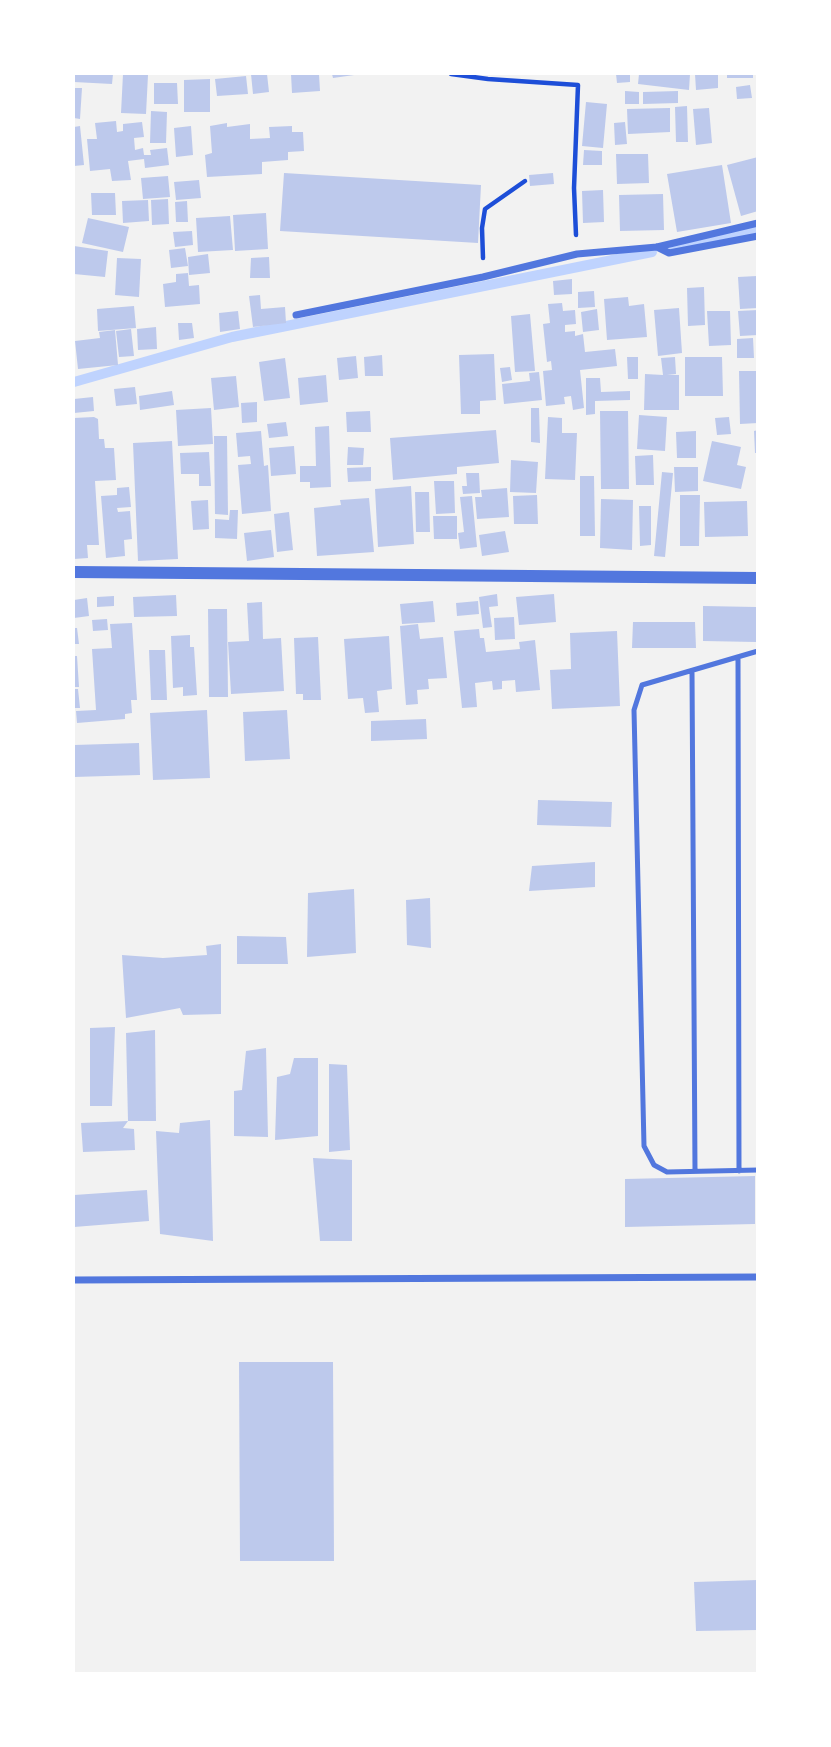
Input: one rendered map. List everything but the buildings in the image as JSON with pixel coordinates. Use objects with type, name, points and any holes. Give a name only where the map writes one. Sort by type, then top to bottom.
[{"type":"street","points":[[296,315],[483,277],[577,254],[657,247],[758,223]]},
{"type":"street","points":[[657,247],[669,253],[758,236]]},
{"type":"street","points":[[74,572],[758,578]]},
{"type":"street","points":[[74,1280],[758,1277]]},
{"type":"lane","points":[[758,651],[642,685],[634,710],[644,1146],[654,1165],[667,1172],[758,1170]]},
{"type":"lane","points":[[738,657],[739,1171]]},
{"type":"lane","points":[[692,671],[695,1171]]},
{"type":"path","points":[[451,74],[578,85],[574,188],[577,254]]},
{"type":"path","points":[[483,277],[482,228],[485,209],[524,181]]},
{"type":"waterway","points":[[667,248],[758,230]]},
{"type":"waterway","points":[[74,382],[232,337],[652,252]]}]
